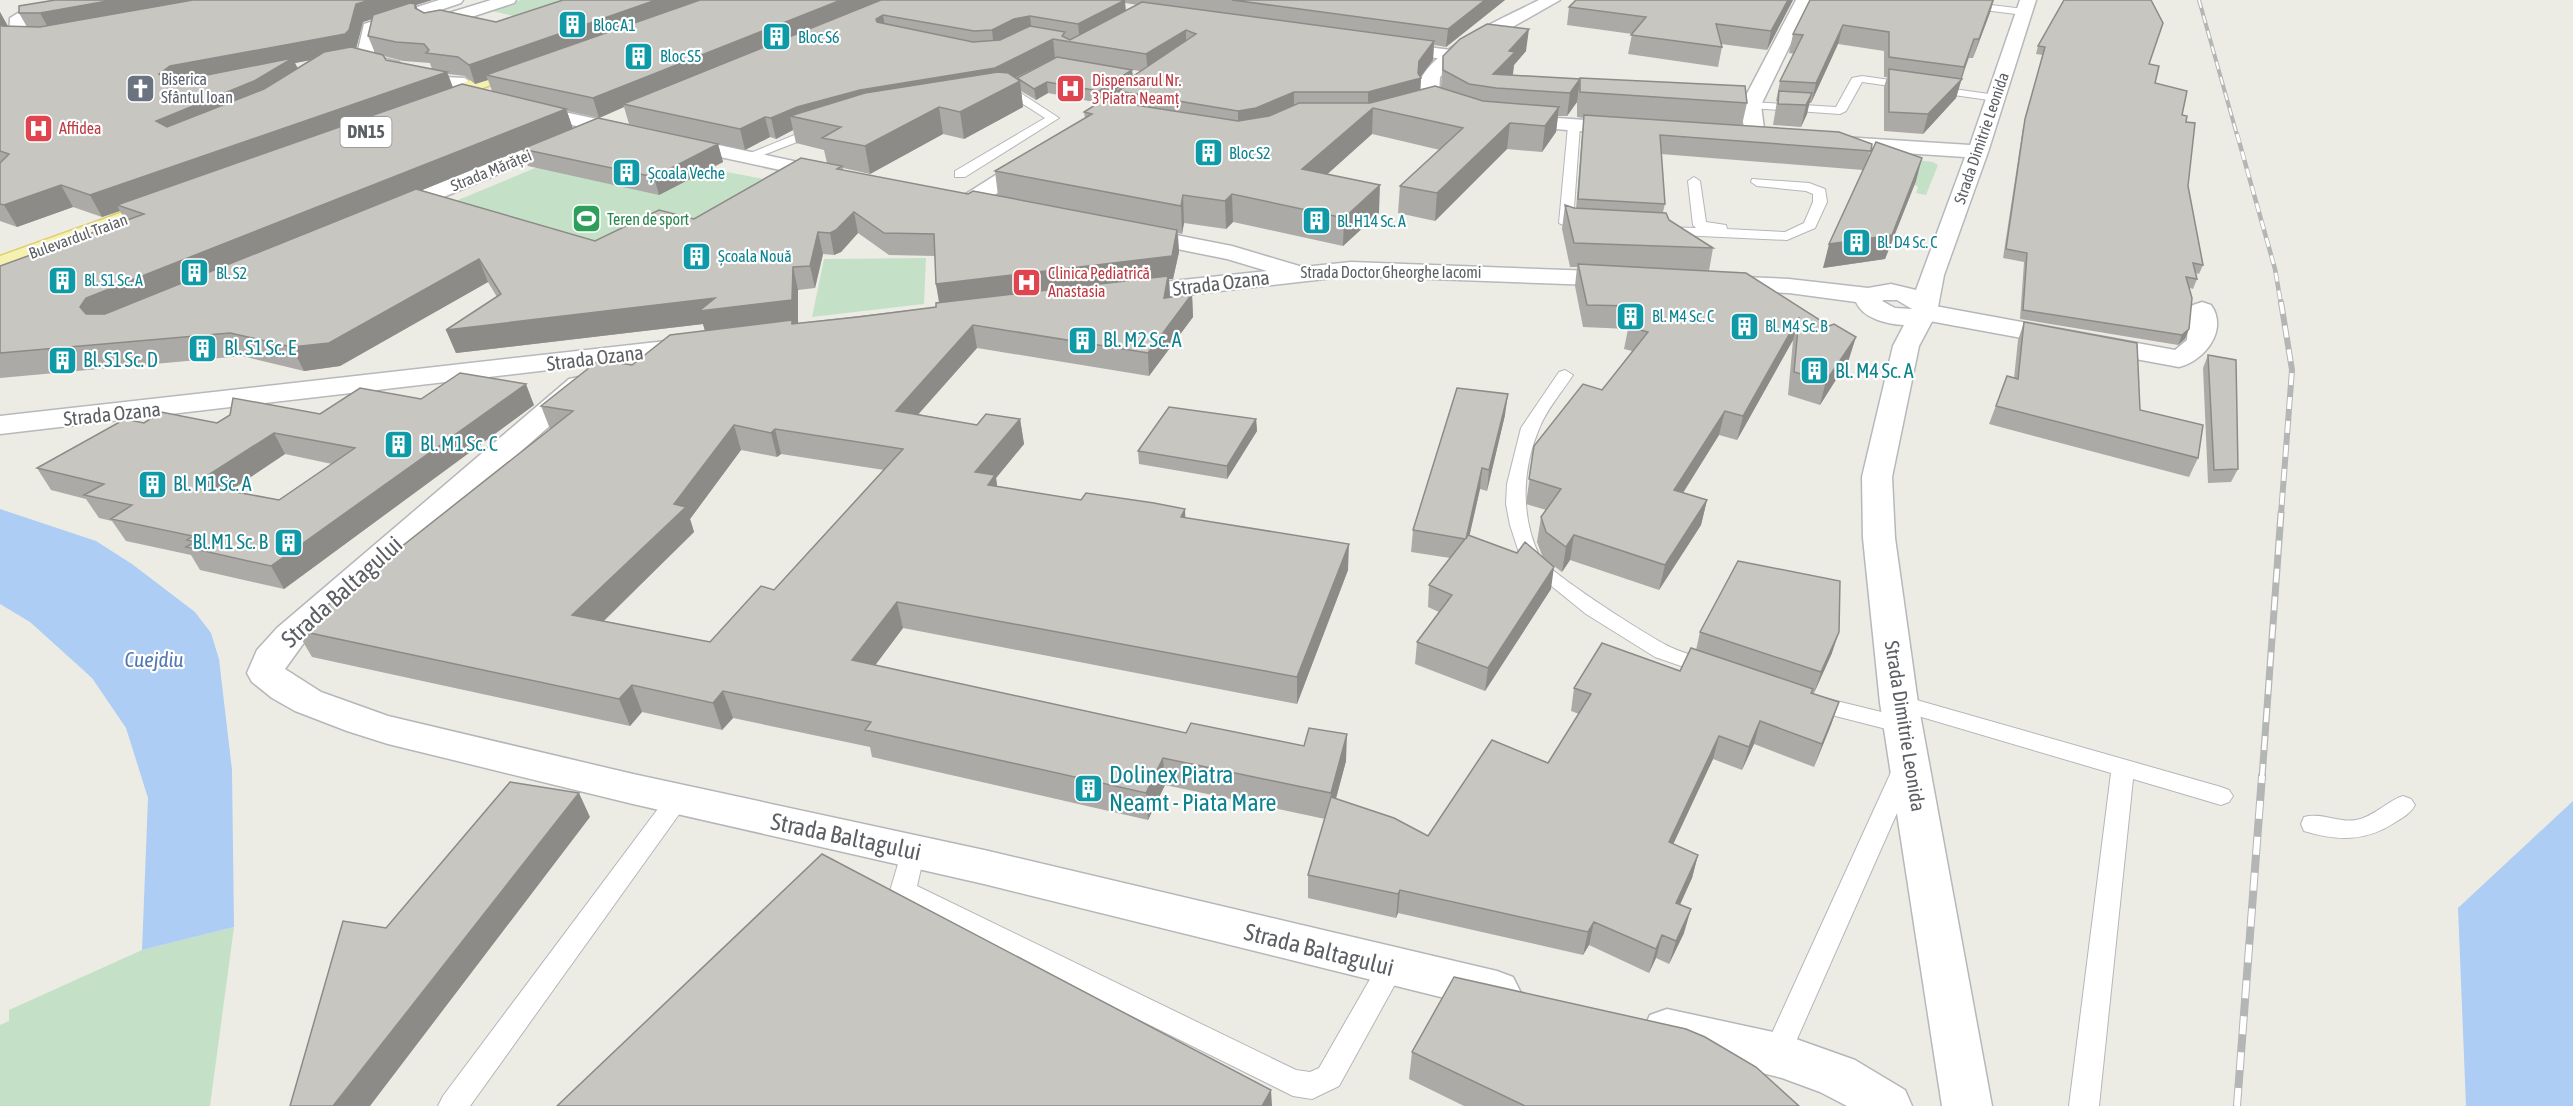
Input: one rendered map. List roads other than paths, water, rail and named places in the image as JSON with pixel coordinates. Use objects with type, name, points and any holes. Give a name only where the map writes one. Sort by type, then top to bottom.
[{"type":"main road","name":"DN15","points":[[407,113],[465,85],[550,62]]},
{"type":"main road","name":"Bulevardul Traian","points":[[0,256],[185,194],[0,264]]},
{"type":"street","points":[[363,51],[370,28],[455,0]]},
{"type":"street","points":[[340,62],[363,51],[508,0]]},
{"type":"street","points":[[1552,0],[1450,55],[1430,77],[1429,95],[1435,102],[1459,113],[1488,119],[1653,131]]},
{"type":"street","points":[[1755,137],[1751,105],[1804,0]]},
{"type":"street","name":"Strada Dimitrie Leonida","points":[[1967,1106],[1903,730],[1879,538],[1877,477],[1906,346],[1923,311],[1932,275],[1978,152],[2026,6]]},
{"type":"street","points":[[0,16],[25,17],[18,38],[61,36]]},
{"type":"street","points":[[1368,44],[1450,55]]},
{"type":"street","points":[[363,51],[403,69],[400,73],[465,85],[479,99],[744,158],[847,178]]},
{"type":"street","points":[[1415,107],[1435,102]]},
{"type":"street","name":"Strada Mărăței","points":[[370,220],[632,112]]},
{"type":"street","points":[[1732,136],[1778,139]]},
{"type":"street","points":[[1813,141],[1978,152]]},
{"type":"street","points":[[969,202],[1048,151]]},
{"type":"street","points":[[946,198],[1003,209]]},
{"type":"street","name":"Strada Doctor Gheorghe Iacomi","points":[[1118,231],[1232,253],[1297,273],[1351,269],[1419,270],[1644,280]]},
{"type":"street","name":"Strada Ozana","points":[[1096,298],[1297,273]]},
{"type":"street","points":[[1892,304],[1932,275]]},
{"type":"street","points":[[1692,282],[1789,286],[1869,296],[1881,292],[1906,318],[1923,311],[2179,359],[2195,351],[2202,337],[2202,310]]},
{"type":"street","points":[[1892,304],[1906,346]]},
{"type":"street","name":"Strada Ozana","points":[[0,425],[718,343]]},
{"type":"street","name":"Strada Baltagului","points":[[612,356],[290,636],[270,659],[266,673],[277,684],[325,708],[381,727],[603,784],[912,850],[1391,968],[1531,999]]},
{"type":"street","points":[[1636,1023],[1776,1055],[1843,1077],[1887,1106]]},
{"type":"lane","points":[[1927,0],[2026,6]]},
{"type":"lane","points":[[1751,105],[1840,111],[1856,80],[1862,79],[1996,98]]},
{"type":"lane","points":[[960,174],[1053,118],[1015,94],[995,93],[1019,82]]},
{"type":"lane","points":[[744,158],[827,126]]},
{"type":"lane","points":[[1574,126],[1566,223],[1588,228]]},
{"type":"lane","points":[[986,159],[1023,167]]},
{"type":"lane","points":[[1694,181],[1700,225],[1798,233]]},
{"type":"lane","points":[[1646,230],[1787,236],[1798,233],[1810,225],[1820,202],[1820,192],[1809,187],[1757,182]]},
{"type":"lane","points":[[1565,375],[1530,428],[1516,484],[1515,504],[1519,525],[1532,562],[1593,609],[1663,652],[1726,675]]},
{"type":"lane","points":[[1790,698],[1903,730],[2123,767],[2221,796]]},
{"type":"lane","points":[[1776,1055],[1903,730]]},
{"type":"lane","points":[[2084,1106],[2123,767]]},
{"type":"lane","points":[[453,1106],[677,800]]},
{"type":"lane","points":[[2313,824],[2339,830],[2367,829],[2403,805]]},
{"type":"lane","points":[[912,850],[903,891],[1293,1083],[1312,1086],[1329,1077],[1391,968]]},
{"type":"water","name":"Cuejdiu","points":[[0,509],[96,541],[132,564],[195,612],[211,633],[219,659],[232,770],[234,927],[142,950],[148,798],[126,728],[92,678],[30,622],[0,604]]},
{"type":"water","points":[[2573,801],[2573,1106],[2466,1106],[2458,908]]},
{"type":"railway","points":[[2199,0],[2237,135]]},
{"type":"railway","points":[[2237,134],[2275,269],[2281,304]]},
{"type":"railway","points":[[2281,302],[2292,370],[2281,514]]},
{"type":"railway","points":[[2262,778],[2281,513]]},
{"type":"railway","points":[[2237,1106],[2262,776]]},
{"type":"place","name":"Bloc A1","points":[[572,25]]},
{"type":"place","name":"Bloc S6","points":[[777,37]]},
{"type":"place","name":"Bloc S5","points":[[639,56]]},
{"type":"place","name":"Biserica Sfântul Ioan","points":[[140,88]]},
{"type":"place","name":"Dispensarul Nr. 3 Piatra Neamț","points":[[1071,89]]},
{"type":"place","name":"Affidea","points":[[38,128]]},
{"type":"place","name":"Bloc S2","points":[[1208,153]]},
{"type":"place","name":"Școala Veche","points":[[627,173]]},
{"type":"place","name":"Teren de sport","points":[[586,219]]},
{"type":"place","name":"Bl. H14 Sc. A","points":[[1316,221]]},
{"type":"place","name":"Bl. D4 Sc. C","points":[[1856,242]]},
{"type":"place","name":"Școala Nouă","points":[[697,256]]},
{"type":"place","name":"Bl. S2","points":[[195,273]]},
{"type":"place","name":"Bl. S1 Sc. A","points":[[63,280]]},
{"type":"place","name":"Clinica Pediatrică Anastasia","points":[[1027,282]]},
{"type":"place","name":"Bl. M4 Sc. C","points":[[1631,316]]},
{"type":"place","name":"Bl. M4 Sc. B","points":[[1744,326]]},
{"type":"place","name":"Bl. M2 Sc. A","points":[[1082,340]]},
{"type":"place","name":"Bl. S1 Sc. E","points":[[203,348]]},
{"type":"place","name":"Bl. S1 Sc. D","points":[[62,360]]},
{"type":"place","name":"Bl. M4 Sc. A","points":[[1814,371]]},
{"type":"place","name":"Bl. M1 Sc. C","points":[[399,444]]},
{"type":"place","name":"Bl. M1 Sc. A","points":[[152,484]]},
{"type":"place","name":"Bl.M1 Sc. B","points":[[289,542]]},
{"type":"place","name":"Dolinex Piatra Neamt - Piata Mare","points":[[1088,789]]}]
